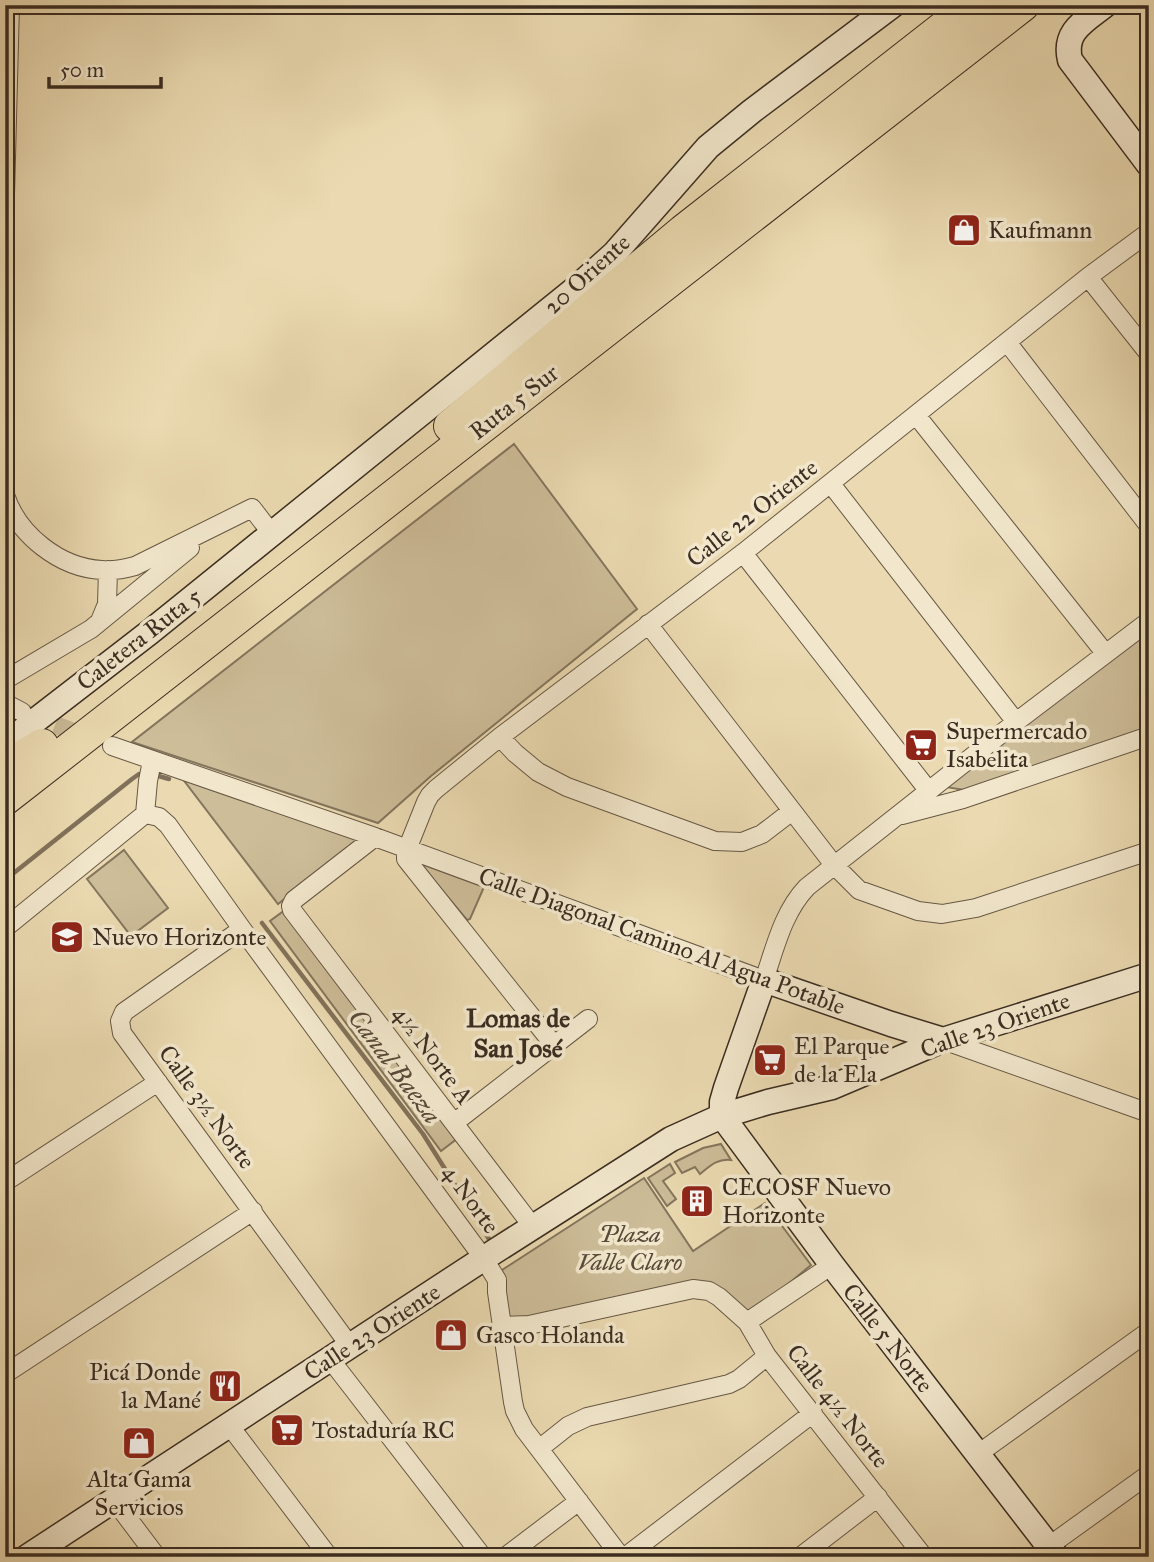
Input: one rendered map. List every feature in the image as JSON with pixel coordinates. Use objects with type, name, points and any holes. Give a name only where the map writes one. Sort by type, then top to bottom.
[{"type":"highway","name":"Ruta 5 Sur","points":[[5,774],[433,440],[683,231],[972,5]]},
{"type":"highway","name":"Ruta 5 Sur","points":[[5,799],[111,732],[1023,5]]},
{"type":"highway","points":[[5,825],[111,732]]},
{"type":"highway","points":[[5,766],[42,745]]},
{"type":"street","points":[[5,195],[10,5]]},
{"type":"street","name":"20 Oriente","points":[[272,534],[596,271],[629,238],[691,165],[728,129],[893,5]]},
{"type":"street","points":[[1105,5],[1072,33],[1068,45],[1070,60],[1149,165]]},
{"type":"street","name":"Calle 22 Oriente","points":[[407,848],[430,795],[500,737],[743,553],[1088,277],[1149,232]]},
{"type":"street","points":[[1088,277],[1149,354]]},
{"type":"street","points":[[1007,342],[1149,526]]},
{"type":"street","points":[[916,415],[1105,653]]},
{"type":"street","points":[[831,484],[1016,722]]},
{"type":"street","points":[[5,495],[17,520],[32,538],[48,551],[82,567],[118,570],[135,566],[252,508],[272,534]]},
{"type":"street","points":[[5,680],[91,629],[219,525]]},
{"type":"street","name":"Caletera Ruta 5","points":[[5,744],[272,534]]},
{"type":"street","points":[[743,553],[928,790]]},
{"type":"street","points":[[100,621],[107,604],[108,570]]},
{"type":"street","points":[[722,1116],[726,1088],[790,909],[807,887],[928,790],[1149,621]]},
{"type":"street","points":[[648,624],[834,865],[859,890],[918,911],[943,915],[976,908],[1149,851]]},
{"type":"street","points":[[5,703],[22,712]]},
{"type":"street","name":"Calle Diagonal Camino Al Agua Potable","points":[[111,732],[150,770],[375,837],[764,980],[1149,1113]]},
{"type":"street","points":[[895,817],[963,799],[1149,736]]},
{"type":"street","points":[[500,737],[538,772],[567,787],[715,841],[742,842],[762,834],[792,811]]},
{"type":"street","points":[[5,928],[145,814],[150,770]]},
{"type":"street","name":"4 Norte","points":[[145,814],[159,817],[168,825],[486,1257],[497,1280],[501,1326],[516,1411],[524,1429],[623,1557]]},
{"type":"street","name":"4½ Norte A","points":[[375,837],[294,900],[294,914],[533,1227]]},
{"type":"street","points":[[407,848],[405,855],[408,863],[554,1045]]},
{"type":"street","name":"Calle 3½ Norte","points":[[242,929],[124,1012],[120,1021],[122,1032],[253,1211],[340,1352],[483,1557]]},
{"type":"street","name":"Calle 23 Oriente","points":[[27,1557],[662,1144],[722,1116],[841,1084],[943,1040],[1149,975]]},
{"type":"street","points":[[454,1124],[588,1019]]},
{"type":"street","points":[[891,1024],[900,1041],[897,1059]]},
{"type":"street","points":[[5,1182],[158,1082]]},
{"type":"street","name":"Calle 5 Norte","points":[[722,1116],[832,1265],[1053,1551]]},
{"type":"street","points":[[5,1374],[253,1211]]},
{"type":"street","points":[[747,1322],[832,1265]]},
{"type":"street","name":"Calle 4½ Norte","points":[[501,1326],[529,1325],[693,1289],[709,1291],[747,1322],[767,1356],[924,1557]]},
{"type":"street","points":[[978,1454],[1149,1331]]},
{"type":"street","points":[[539,1448],[574,1422],[587,1417],[729,1384],[767,1356]]},
{"type":"street","points":[[623,1557],[813,1413]]},
{"type":"street","points":[[229,1425],[329,1557]]},
{"type":"street","points":[[1053,1551],[1149,1474]]},
{"type":"street","points":[[800,1557],[878,1497]]},
{"type":"street","points":[[114,1500],[157,1557]]},
{"type":"street","points":[[505,1557],[579,1501]]},
{"type":"green space","points":[[514,444],[637,609],[431,776],[378,823],[132,742]]},
{"type":"green space","points":[[1149,632],[1149,730],[964,790],[940,786]]},
{"type":"green space","points":[[182,778],[360,840],[278,904]]},
{"type":"green space","points":[[124,850],[168,908],[131,936],[87,879]]},
{"type":"green space","points":[[419,863],[484,887],[470,919],[467,920]]},
{"type":"green space","points":[[285,910],[458,1138],[441,1151],[270,921]]},
{"type":"green space","points":[[721,1144],[731,1160],[718,1161],[700,1174],[695,1167],[682,1173],[675,1162],[703,1148]]},
{"type":"green space","points":[[670,1164],[675,1173],[663,1181],[676,1199],[667,1206],[648,1178]]},
{"type":"green space","name":"Plaza Valle Claro","points":[[644,1178],[693,1251],[765,1203],[811,1265],[745,1320],[709,1289],[510,1322],[502,1270]]},
{"type":"waterway","name":"Canal Baeza","points":[[5,880],[132,779],[139,774],[146,774]]},
{"type":"waterway","name":"Canal Baeza","points":[[155,775],[169,779]]},
{"type":"waterway","name":"Canal Baeza","points":[[262,923],[423,1134],[489,1239]]},
{"type":"tunnel","points":[[30,715],[89,738]]},
{"type":"place","name":"Kaufmann","points":[[964,230]]},
{"type":"place","name":"Supermercado Isabelita","points":[[921,745]]},
{"type":"place","name":"Nuevo Horizonte","points":[[67,937]]},
{"type":"place","name":"El Parque de la Ela","points":[[770,1060]]},
{"type":"place","name":"CECOSF Nuevo Horizonte","points":[[697,1201]]},
{"type":"place","name":"Gasco Holanda","points":[[451,1335]]},
{"type":"place","name":"Picá Donde la Mané","points":[[225,1386]]},
{"type":"place","name":"Tostaduría RC","points":[[287,1430]]},
{"type":"place","name":"Alta Gama Servicios","points":[[139,1443]]},
{"type":"district","name":"Lomas de San José","points":[[518,1033]]}]
